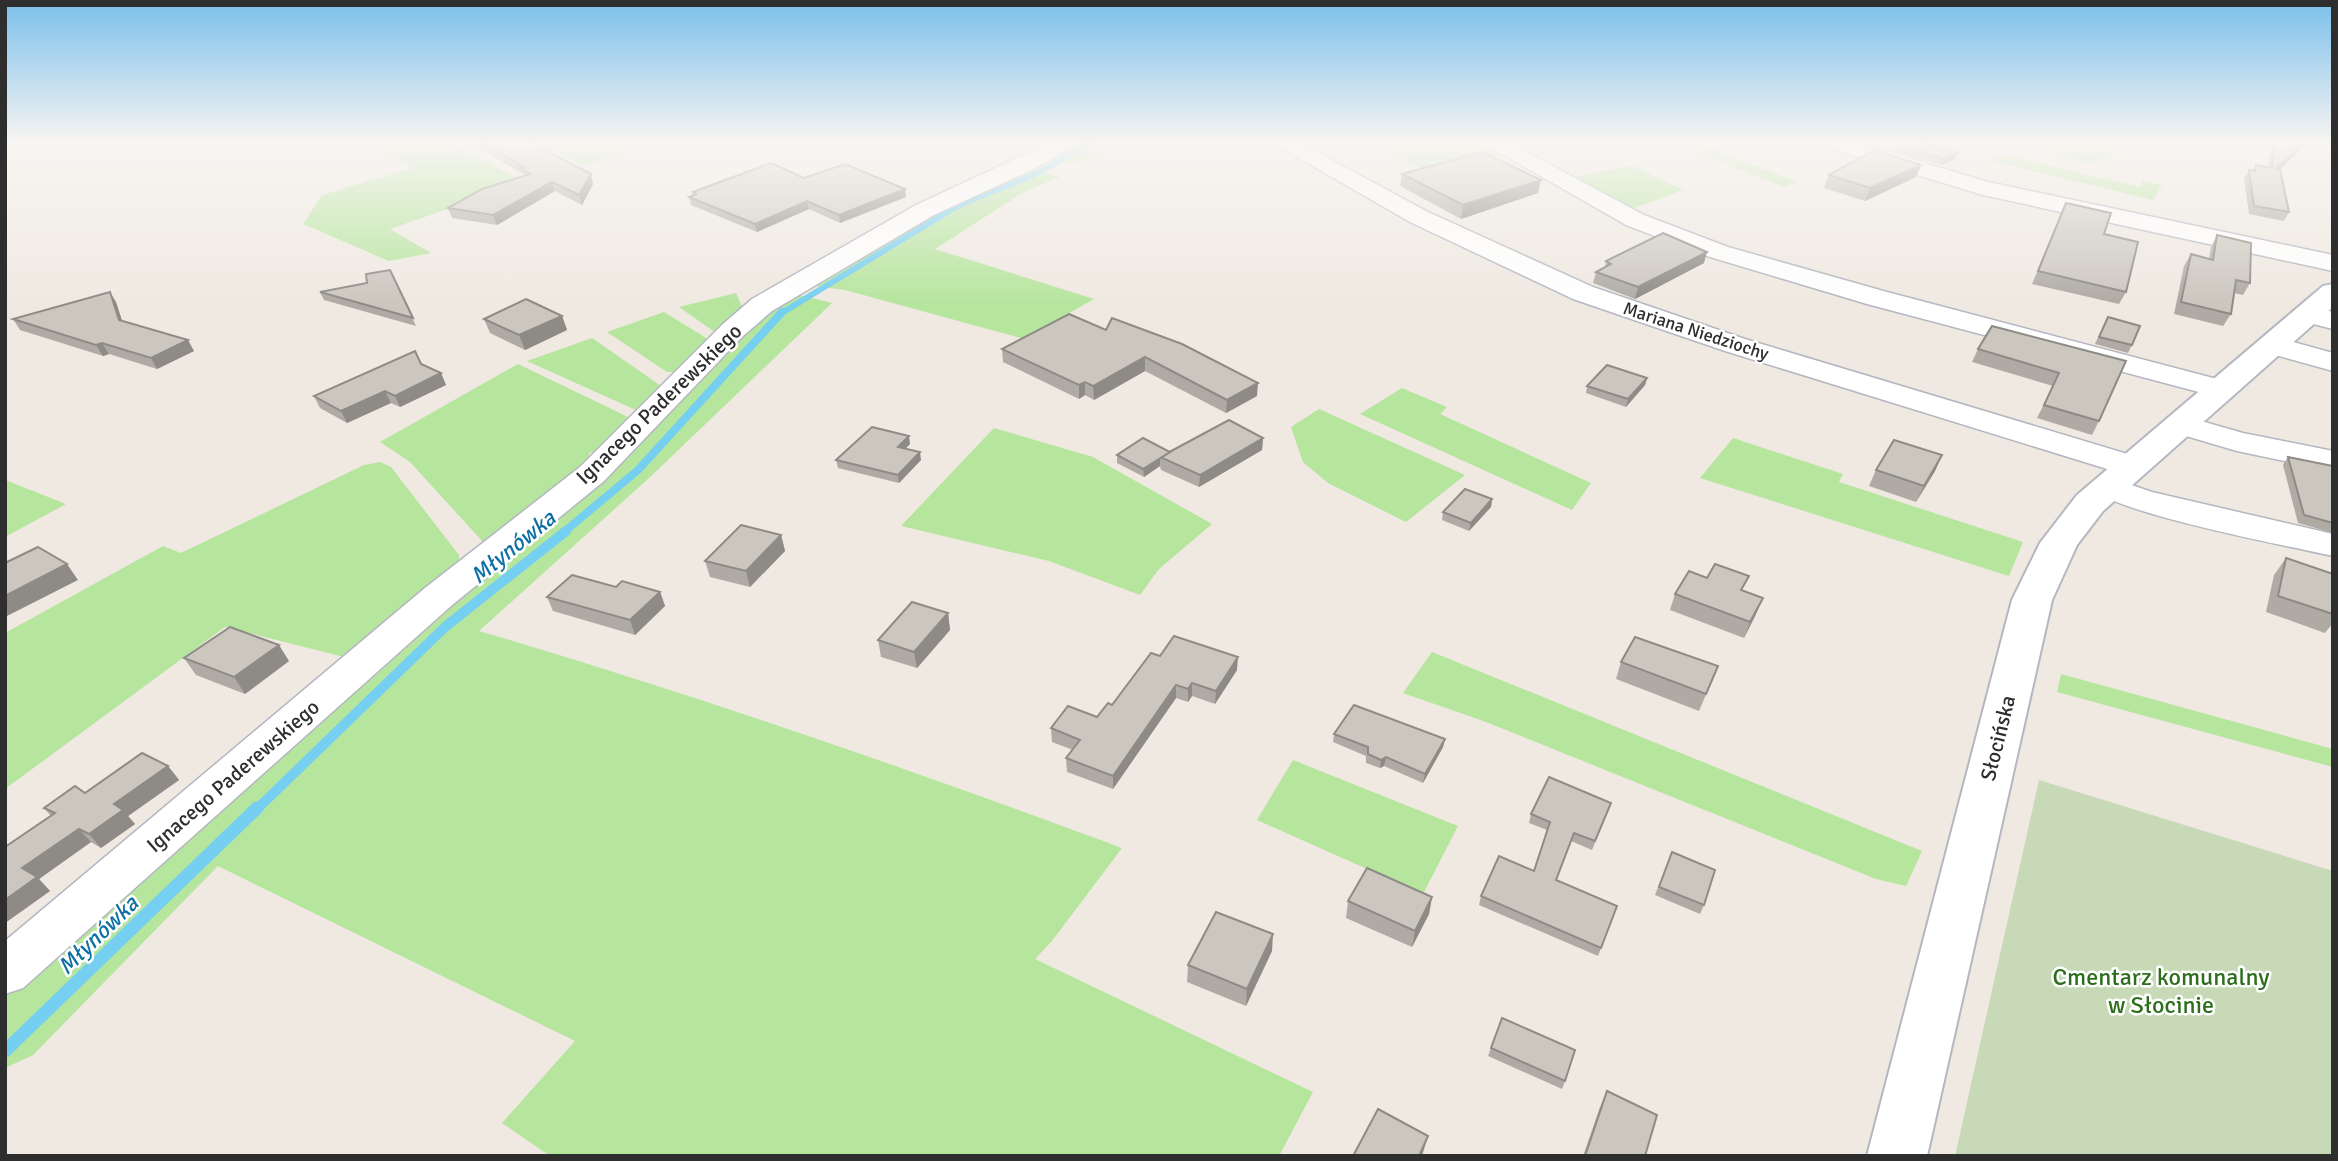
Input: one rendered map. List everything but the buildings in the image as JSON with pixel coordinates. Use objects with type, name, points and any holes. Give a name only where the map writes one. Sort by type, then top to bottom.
[{"type":"street","name":"Ignacego Paderewskiego","points":[[5,972],[438,597],[592,474],[733,330],[762,306],[955,196]]},
{"type":"street","name":"Mariana Niedziochy","points":[[1381,196],[1419,217],[1583,293],[2120,476],[2141,500],[2333,545]]},
{"type":"street","points":[[1591,196],[1635,220],[1719,252],[1877,298],[2221,389]]},
{"type":"street","points":[[2021,196],[2333,263]]},
{"type":"street","name":"Słocińska","points":[[1897,1156],[2032,600],[2059,543],[2090,503],[2120,476],[2271,345],[2324,309]]},
{"type":"street","points":[[2271,345],[2333,362]]},
{"type":"street","points":[[2180,424],[2237,441],[2333,461]]},
{"type":"green space","points":[[321,196],[484,196],[390,229],[431,253],[389,261],[303,224]]},
{"type":"green space","points":[[1017,196],[935,249],[1094,299],[1024,339],[845,290],[806,285],[962,197]]},
{"type":"green space","points":[[1602,196],[1666,196],[1629,210]]},
{"type":"green space","points":[[2137,196],[2155,196],[2153,200]]},
{"type":"green space","points":[[736,293],[744,311],[719,335],[679,307]]},
{"type":"green space","points":[[795,294],[832,303],[648,479],[479,631],[802,734],[1122,848],[1052,941],[1035,959],[1313,1092],[1279,1156],[550,1156],[502,1123],[575,1041],[218,866],[33,1055],[5,1068],[5,987],[736,336]]},
{"type":"green space","points":[[664,312],[711,341],[683,372],[667,372],[607,332]]},
{"type":"green space","points":[[592,338],[661,386],[665,393],[638,411],[527,361]]},
{"type":"green space","points":[[518,364],[622,414],[629,418],[630,425],[608,447],[589,453],[589,463],[495,542],[483,542],[410,462],[380,442]]},
{"type":"green space","points":[[1402,388],[1447,407],[1440,414],[1591,483],[1572,510],[1360,414]]},
{"type":"green space","points":[[1319,409],[1465,475],[1406,522],[1328,483],[1303,462],[1291,427]]},
{"type":"green space","points":[[994,428],[1093,457],[1212,524],[1159,569],[1140,595],[1049,561],[901,526]]},
{"type":"green space","points":[[1733,438],[1843,474],[1839,482],[2023,542],[2009,576],[1700,478]]},
{"type":"green space","points":[[380,462],[391,467],[459,555],[460,567],[348,658],[225,627],[5,789],[5,633],[163,546],[181,553],[364,465]]},
{"type":"green space","points":[[5,480],[66,504],[5,537]]},
{"type":"green space","points":[[1432,652],[1922,851],[1906,886],[1876,879],[1486,722],[1403,693]]},
{"type":"green space","points":[[2061,674],[2333,749],[2333,767],[2057,692]]},
{"type":"green space","points":[[1293,760],[1458,826],[1423,894],[1257,820]]},
{"type":"green space","name":"Cmentarz komunalny w Słocinie","points":[[2039,780],[2333,871],[2333,1156],[1955,1156]]},
{"type":"waterway","name":"Młynówka","points":[[780,314],[954,208],[979,196]]},
{"type":"waterway","name":"Młynówka","points":[[564,532],[638,470],[780,314]]},
{"type":"waterway","name":"Młynówka","points":[[256,810],[445,627],[566,531]]},
{"type":"waterway","name":"Młynówka","points":[[5,1051],[257,808]]}]
